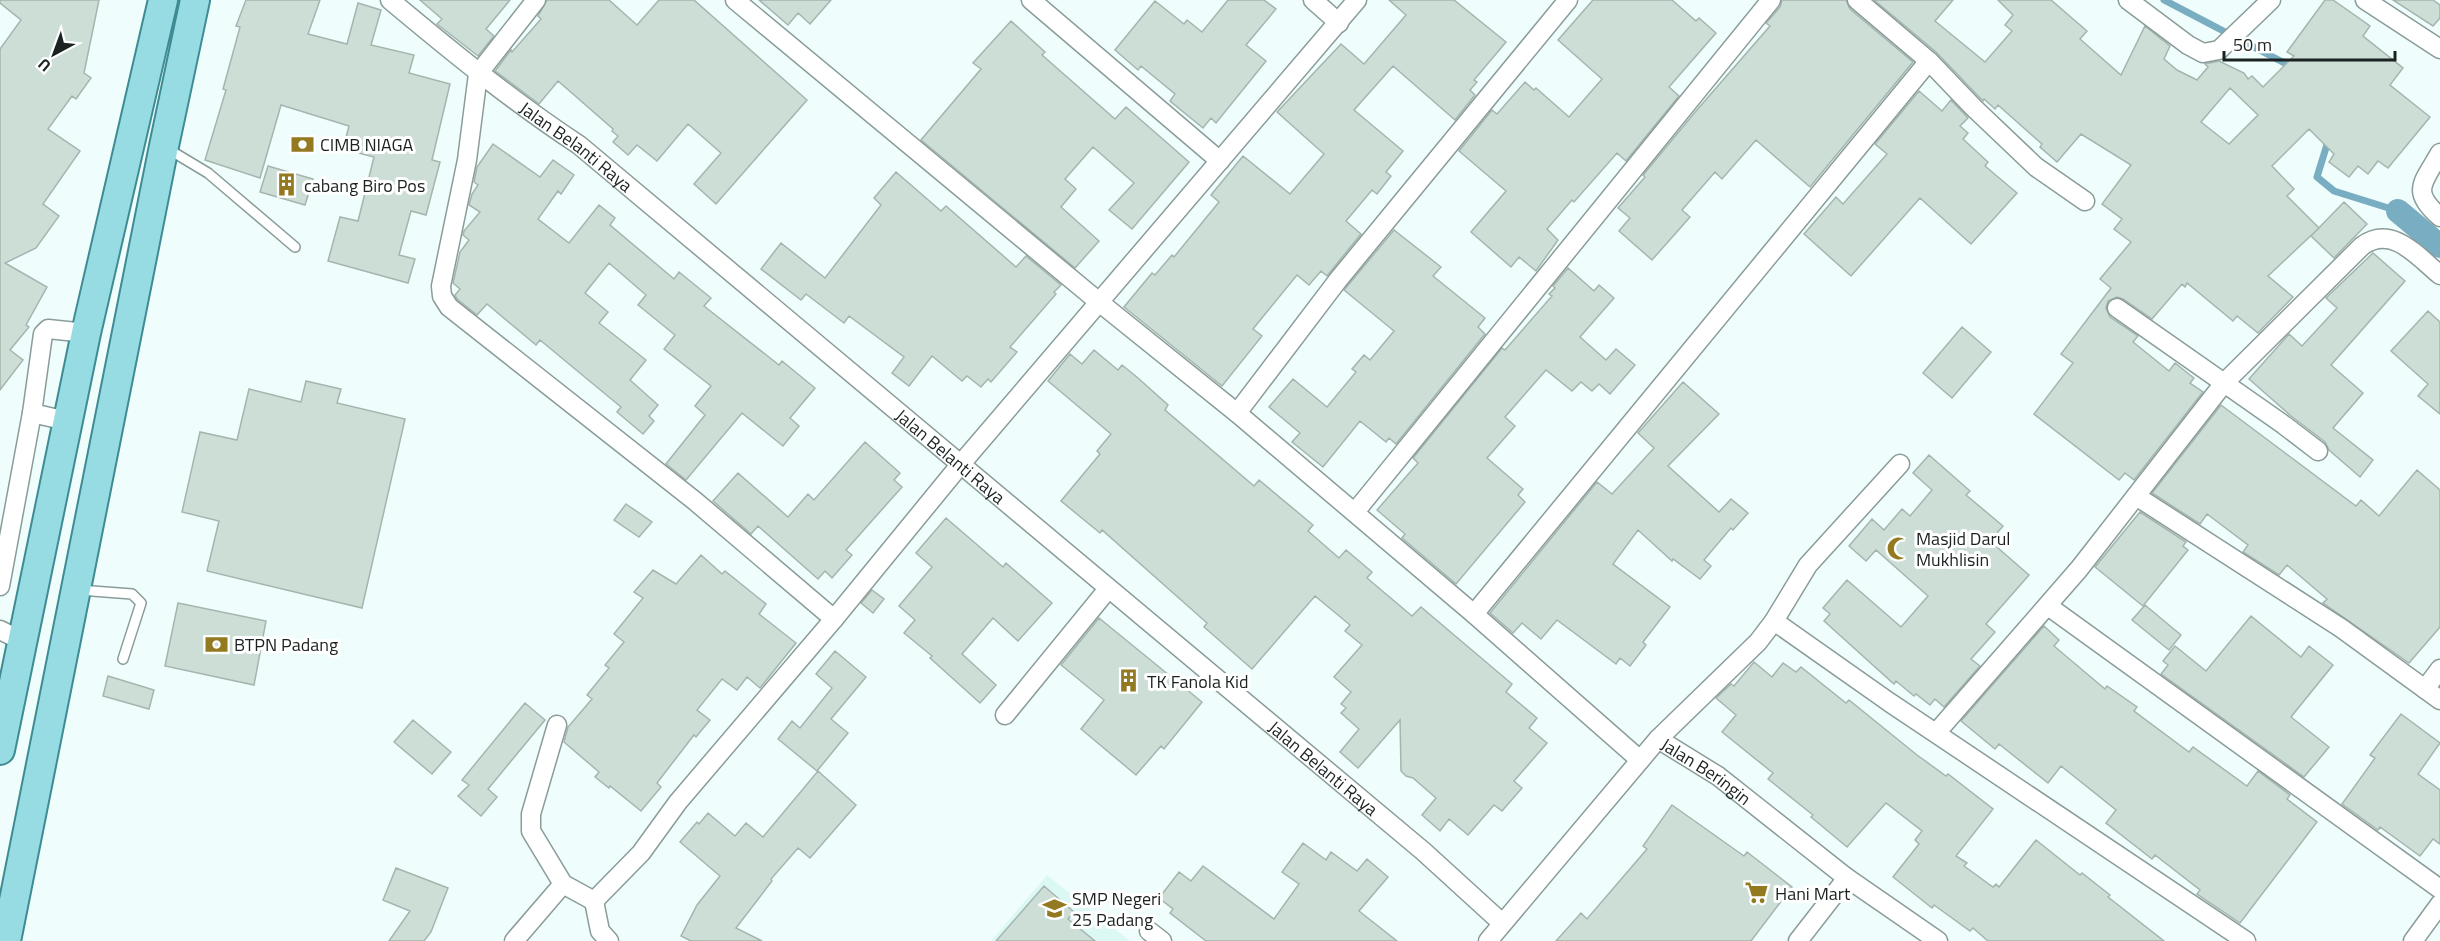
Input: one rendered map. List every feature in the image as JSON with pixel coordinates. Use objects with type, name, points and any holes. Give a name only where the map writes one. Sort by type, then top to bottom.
[{"type":"main road","points":[[0,750],[12,636],[67,421],[163,0]]},
{"type":"main road","points":[[6,941],[195,0]]},
{"type":"street","name":"Jalan Belanti Raya","points":[[390,0],[526,111],[579,145],[1423,851],[1503,923]]},
{"type":"street","points":[[536,0],[478,74],[467,160],[441,286],[442,296],[449,307],[695,501],[834,619]]},
{"type":"street","points":[[735,0],[1355,512],[1640,760]]},
{"type":"street","points":[[1031,0],[1221,161]]},
{"type":"street","points":[[1313,0],[1339,23]]},
{"type":"street","points":[[594,901],[641,853],[678,802],[834,619],[960,465],[1357,0]]},
{"type":"street","points":[[1237,413],[1338,280],[1568,0]]},
{"type":"street","points":[[1355,512],[1771,0]]},
{"type":"street","points":[[1857,0],[1929,61],[2036,167],[2085,201]]},
{"type":"street","points":[[2128,0],[2188,45],[2203,53],[2219,50],[2271,0]]},
{"type":"street","points":[[2365,0],[2440,49]]},
{"type":"street","points":[[1474,614],[1929,61]]},
{"type":"street","points":[[2440,153],[2423,184],[2421,194],[2423,201],[2440,217]]},
{"type":"street","points":[[1936,733],[2048,606],[2224,384],[2362,246],[2373,238],[2386,237],[2402,243],[2440,275]]},
{"type":"street","points":[[2117,308],[2284,424],[2318,451]]},
{"type":"street","points":[[0,586],[32,413],[44,332],[48,329],[86,333]]},
{"type":"street","points":[[32,413],[67,421]]},
{"type":"street","points":[[1658,739],[1758,642],[1774,621],[1808,565],[1900,464]]},
{"type":"street","points":[[2136,496],[2341,628],[2440,700]]},
{"type":"street","points":[[1005,715],[1108,589]]},
{"type":"street","points":[[2048,606],[2440,889]]},
{"type":"street","points":[[1774,621],[2246,941]]},
{"type":"street","points":[[2425,689],[2440,669]]},
{"type":"street","points":[[557,725],[531,814],[531,831],[563,884],[594,901],[600,931],[609,941]]},
{"type":"street","name":"Jalan Beringin","points":[[1488,941],[1658,739],[1718,776],[1847,878],[1938,941]]},
{"type":"street","points":[[1798,941],[1847,878]]},
{"type":"street","points":[[514,941],[563,884]]},
{"type":"street","points":[[2414,941],[2440,904]]},
{"type":"lane","points":[[164,146],[208,173],[295,248]]},
{"type":"lane","points":[[76,590],[132,594],[141,603],[123,659]]},
{"type":"shaded area","name":"SMP Negeri 25 Padang","points":[[1047,875],[1130,941],[991,941]]},
{"type":"building","points":[[0,0],[99,0],[84,73],[91,78],[76,99],[72,96],[48,129],[80,151],[43,204],[59,216],[36,248],[5,263],[47,287],[26,325],[29,327],[10,350],[23,360],[0,390],[0,49],[21,20],[0,3]]},
{"type":"building","points":[[246,0],[320,0],[308,34],[347,44],[358,3],[381,10],[371,45],[414,55],[409,73],[450,84],[432,160],[440,162],[426,215],[411,211],[399,255],[415,259],[408,283],[328,261],[340,217],[358,221],[374,157],[343,149],[349,126],[281,105],[260,178],[205,160],[226,90],[223,89],[240,27],[236,26]]},
{"type":"building","points":[[420,0],[510,0],[486,29],[494,36],[478,56],[437,24],[442,19]]},
{"type":"building","points":[[547,0],[609,0],[637,25],[659,0],[694,0],[807,100],[716,204],[694,184],[721,153],[688,124],[657,161],[637,145],[628,155],[613,142],[618,136],[612,131],[613,129],[558,81],[539,104],[495,71],[511,50],[512,52],[541,19],[538,16]]},
{"type":"building","points":[[759,0],[831,0],[810,24],[798,13],[788,25]]},
{"type":"building","points":[[1228,0],[1264,0],[1276,9],[1246,45],[1266,61],[1216,123],[1211,118],[1203,128],[1170,101],[1175,94],[1141,66],[1138,70],[1115,50],[1155,1],[1184,24],[1187,20],[1202,32]]},
{"type":"building","points":[[1389,0],[1454,0],[1506,42],[1474,80],[1477,82],[1470,90],[1475,95],[1455,120],[1393,66],[1354,110],[1403,151],[1386,172],[1391,176],[1377,194],[1372,190],[1346,221],[1361,234],[1327,276],[1321,271],[1309,285],[1297,275],[1253,329],[1262,336],[1222,386],[1124,307],[1152,273],[1155,275],[1172,255],[1174,257],[1219,202],[1211,195],[1243,156],[1290,194],[1324,154],[1277,112],[1341,44],[1364,64],[1406,15]]},
{"type":"building","points":[[1593,0],[1672,0],[1696,21],[1699,18],[1716,33],[1669,87],[1679,96],[1626,161],[1617,153],[1547,229],[1558,240],[1536,271],[1519,257],[1511,267],[1471,232],[1506,191],[1459,151],[1492,110],[1497,114],[1525,82],[1534,90],[1536,88],[1569,117],[1602,79],[1558,40]]},
{"type":"building","points":[[1782,0],[1846,0],[1850,9],[1913,62],[1810,187],[1756,140],[1722,179],[1715,172],[1682,210],[1690,217],[1652,260],[1619,231],[1630,218],[1618,208],[1696,111],[1770,26],[1766,23],[1780,7]]},
{"type":"building","points":[[1874,0],[1953,0],[1935,21],[1985,62],[2012,31],[2005,25],[2013,15],[1998,0],[2051,0],[2087,31],[2080,39],[2121,75],[2145,26],[2170,46],[2164,59],[2177,70],[2197,80],[2208,67],[2205,64],[2219,61],[2244,73],[2248,79],[2252,76],[2263,87],[2294,56],[2287,52],[2325,0],[2333,0],[2370,26],[2363,36],[2403,68],[2390,85],[2430,117],[2388,168],[2378,161],[2368,174],[2358,166],[2349,177],[2329,162],[2334,154],[2309,129],[2272,166],[2294,189],[2287,196],[2319,228],[2268,276],[2293,297],[2258,333],[2237,316],[2233,321],[2187,283],[2185,287],[2182,284],[2152,319],[2123,299],[2117,297],[2108,301],[2106,308],[2110,317],[2138,336],[2133,342],[2169,371],[2175,363],[2194,378],[2190,383],[2203,392],[2134,480],[2125,473],[2119,480],[2034,414],[2073,363],[2061,354],[2111,288],[2100,279],[2131,242],[2114,229],[2122,219],[2102,204],[2131,165],[2081,134],[2057,162],[2040,147],[2042,144],[1998,105],[1995,109],[1984,99],[1983,101],[1936,52]],"holes":[[[2230,88],[2258,115],[2229,144],[2201,122]]]},
{"type":"building","points":[[2393,0],[2433,0],[2440,5],[2440,18],[2433,26]]},
{"type":"building","points":[[1011,21],[1045,52],[1042,55],[1115,119],[1126,107],[1189,162],[1132,229],[1109,210],[1134,183],[1093,147],[1065,179],[1076,189],[1061,207],[1099,241],[1075,268],[921,140],[981,69],[973,63]]},
{"type":"building","points":[[1919,91],[1942,111],[1951,100],[1968,118],[1960,126],[1968,133],[1963,139],[1988,162],[1985,166],[2017,193],[1971,244],[1920,198],[1851,276],[1804,234],[1836,197],[1843,204],[1887,154],[1875,144]]},
{"type":"building","points":[[493,144],[540,177],[553,160],[574,175],[561,194],[558,191],[538,219],[569,243],[599,205],[615,218],[610,225],[674,279],[679,272],[711,298],[704,306],[779,365],[782,361],[815,388],[790,418],[799,426],[783,446],[742,413],[686,480],[666,464],[705,415],[695,406],[711,386],[664,349],[675,335],[638,305],[646,295],[609,263],[585,293],[608,312],[599,323],[646,360],[630,380],[658,405],[649,416],[654,421],[643,434],[617,412],[621,407],[540,340],[536,345],[487,304],[477,315],[457,299],[455,295],[460,289],[453,283],[460,252],[469,240],[463,235],[464,231],[480,212],[469,205],[478,185],[474,182],[477,167]]},
{"type":"building","name":"cabang Biro Pos","points":[[268,166],[313,179],[305,205],[260,192]]},
{"type":"building","points":[[896,172],[941,211],[946,206],[1016,267],[1026,256],[1061,285],[1054,292],[1056,294],[1010,347],[1017,352],[991,382],[988,379],[981,387],[967,376],[962,381],[932,356],[909,386],[892,373],[904,357],[849,316],[844,323],[806,294],[801,300],[761,269],[781,243],[825,278],[881,205],[874,198]]},
{"type":"building","points":[[2344,202],[2367,224],[2334,258],[2311,236]]},
{"type":"building","points":[[1394,230],[1441,267],[1433,276],[1485,318],[1478,327],[1485,334],[1396,444],[1389,438],[1386,442],[1360,421],[1323,467],[1292,442],[1300,433],[1269,407],[1293,379],[1327,407],[1356,372],[1352,369],[1364,355],[1370,360],[1394,331],[1344,290]]},
{"type":"building","points":[[2373,253],[2405,281],[2331,365],[2363,393],[2333,428],[2373,460],[2360,477],[2329,450],[2325,442],[2249,379],[2289,334],[2302,346],[2337,308],[2326,298]]},
{"type":"building","points":[[1568,268],[1594,291],[1599,285],[1614,298],[1580,337],[1606,360],[1616,349],[1635,365],[1610,394],[1599,384],[1592,391],[1581,382],[1572,391],[1546,370],[1505,417],[1515,426],[1487,458],[1523,489],[1518,495],[1525,502],[1456,584],[1402,538],[1405,534],[1377,510],[1418,463],[1413,458],[1502,348],[1505,350],[1552,296],[1549,294],[1555,288],[1553,286]]},
{"type":"building","points":[[2428,311],[2440,322],[2440,414],[2418,396],[2428,384],[2391,351]]},
{"type":"building","points":[[1962,327],[1991,352],[1952,398],[1923,373]]},
{"type":"building","points":[[1094,350],[1118,370],[1122,365],[1138,378],[1168,405],[1165,410],[1254,486],[1259,480],[1313,525],[1308,531],[1339,558],[1346,550],[1372,572],[1367,578],[1412,616],[1421,607],[1512,684],[1506,692],[1537,718],[1529,728],[1547,743],[1514,781],[1522,788],[1502,811],[1494,805],[1468,835],[1449,819],[1440,831],[1422,815],[1436,798],[1401,771],[1400,720],[1358,768],[1340,752],[1359,729],[1341,713],[1346,708],[1341,704],[1351,692],[1334,677],[1362,645],[1345,631],[1350,625],[1315,596],[1252,669],[1204,627],[1207,623],[1102,530],[1100,533],[1061,501],[1100,454],[1097,451],[1111,434],[1048,381],[1070,354],[1082,364]]},
{"type":"building","points":[[306,381],[341,389],[337,403],[405,419],[362,608],[207,571],[219,521],[182,512],[200,432],[237,440],[249,389],[301,402]]},
{"type":"building","points":[[1683,382],[1719,414],[1668,466],[1719,512],[1731,499],[1748,513],[1733,530],[1731,528],[1704,560],[1711,566],[1700,579],[1673,559],[1672,561],[1638,530],[1613,564],[1670,607],[1643,642],[1646,645],[1630,666],[1620,658],[1616,664],[1557,620],[1541,639],[1522,623],[1513,633],[1490,613],[1597,482],[1612,494],[1654,448],[1638,433]]},
{"type":"building","points":[[2221,405],[2356,506],[2361,500],[2379,516],[2417,470],[2440,490],[2440,627],[2409,663],[2323,603],[2327,599],[2287,565],[2279,575],[2243,552],[2248,545],[2207,514],[2200,524],[2152,493]]},
{"type":"building","points":[[865,442],[900,473],[894,480],[902,487],[846,550],[852,555],[832,578],[825,571],[818,579],[758,526],[751,534],[713,501],[738,473],[788,517],[808,494],[814,500]]},
{"type":"building","points":[[1929,455],[1970,491],[1966,495],[2003,526],[1990,541],[2029,575],[1986,624],[1995,632],[1971,659],[1980,666],[1944,707],[1935,699],[1930,705],[1916,694],[1914,696],[1896,681],[1894,684],[1824,621],[1830,614],[1823,608],[1847,580],[1901,627],[1928,596],[1876,550],[1866,561],[1849,546],[1872,519],[1884,530],[1902,509],[1910,516],[1932,490],[1913,473]]},
{"type":"building","points":[[626,504],[652,522],[639,537],[614,520]]},
{"type":"building","points":[[2140,512],[2186,542],[2183,546],[2188,550],[2143,606],[2095,567]]},
{"type":"building","points":[[946,518],[1003,567],[1006,563],[1052,603],[1018,641],[993,618],[962,654],[996,685],[980,703],[930,658],[932,656],[904,633],[915,620],[899,606],[932,567],[916,553]]},
{"type":"building","points":[[701,555],[722,574],[725,571],[766,604],[759,614],[796,643],[760,688],[747,677],[737,690],[722,679],[697,710],[710,720],[696,737],[694,735],[657,783],[661,787],[641,811],[595,777],[599,772],[564,742],[568,727],[592,699],[587,695],[609,668],[605,665],[624,642],[614,634],[643,598],[634,592],[653,570],[676,584]]},
{"type":"building","points":[[872,590],[884,599],[873,613],[861,603]]},
{"type":"building","name":"BTPN Padang","points":[[178,603],[266,621],[254,685],[165,666]]},
{"type":"building","points":[[2145,605],[2181,635],[2169,650],[2132,620]]},
{"type":"building","points":[[2251,616],[2301,657],[2309,646],[2333,665],[2291,717],[2329,747],[2304,777],[2161,674],[2168,665],[2163,661],[2175,646],[2206,671]]},
{"type":"building","name":"TK Fanola Kid","points":[[1099,618],[1202,702],[1164,749],[1161,746],[1136,775],[1081,729],[1104,700],[1061,665]]},
{"type":"building","points":[[2044,626],[2059,640],[2054,646],[2105,689],[2107,686],[2137,707],[2134,711],[2189,752],[2193,747],[2247,786],[2258,771],[2290,795],[2287,799],[2317,822],[2240,923],[2197,894],[2200,890],[2155,855],[2152,859],[2106,823],[2116,810],[2061,766],[2048,783],[1999,744],[1995,749],[1961,721]]},
{"type":"building","points":[[835,651],[866,677],[831,719],[848,733],[817,771],[778,739],[792,721],[800,728],[832,688],[816,674]]},
{"type":"building","points":[[1754,662],[1772,677],[1783,663],[1796,672],[1801,667],[1846,703],[1849,700],[1917,755],[1946,776],[1948,774],[1993,809],[1956,856],[1967,863],[1964,866],[1993,887],[1996,884],[1999,887],[2036,840],[2080,875],[2082,873],[2110,895],[2108,897],[2164,941],[1988,941],[1973,928],[1970,931],[1934,905],[1932,908],[1893,877],[1919,844],[1915,840],[1922,831],[1886,803],[1847,847],[1811,817],[1813,815],[1768,779],[1773,773],[1722,732],[1736,715],[1716,698],[1731,684],[1734,686]]},
{"type":"building","points":[[108,676],[154,690],[149,709],[103,696]]},
{"type":"building","points":[[525,703],[545,720],[488,789],[497,797],[481,816],[458,796],[469,785],[462,780]]},
{"type":"building","points":[[2401,714],[2440,743],[2418,774],[2440,790],[2440,844],[2433,839],[2420,856],[2380,827],[2378,830],[2342,804],[2375,758],[2370,755]]},
{"type":"building","points":[[413,720],[451,752],[432,774],[394,742]]},
{"type":"building","points":[[818,771],[856,805],[810,858],[798,848],[771,879],[772,881],[736,928],[762,941],[691,941],[681,936],[697,905],[720,876],[680,842],[708,813],[735,836],[746,823],[763,837]]},
{"type":"building","points":[[1672,805],[1744,856],[1747,852],[1792,887],[1751,941],[1556,941],[1581,913],[1587,919],[1647,849],[1643,846]]},
{"type":"building","points":[[1303,843],[1326,860],[1331,852],[1357,871],[1367,859],[1388,877],[1359,911],[1397,941],[1206,941],[1170,913],[1173,909],[1159,898],[1179,872],[1191,881],[1203,866],[1274,919],[1299,884],[1282,872]]},
{"type":"building","points":[[396,868],[448,888],[431,932],[424,941],[389,941],[410,911],[383,900]]},
{"type":"building","points":[[1044,886],[1074,912],[1068,919],[1095,941],[996,941]]},
{"type":"waterway","points":[[2164,0],[2294,68]]},
{"type":"waterway","points":[[2329,138],[2317,177],[2334,191],[2398,211]]},
{"type":"waterway","points":[[2398,211],[2440,246]]},
{"type":"place","name":"CIMB NIAGA","points":[[302,144]]},
{"type":"place","name":"cabang Biro Pos","points":[[286,185]]},
{"type":"place","name":"Masjid Darul Mukhlisin","points":[[1898,548]]},
{"type":"place","name":"BTPN Padang","points":[[216,644]]},
{"type":"place","name":"TK Fanola Kid","points":[[1129,681]]},
{"type":"place","name":"Hani Mart","points":[[1757,893]]},
{"type":"place","name":"SMP Negeri 25 Padang","points":[[1054,908]]}]
